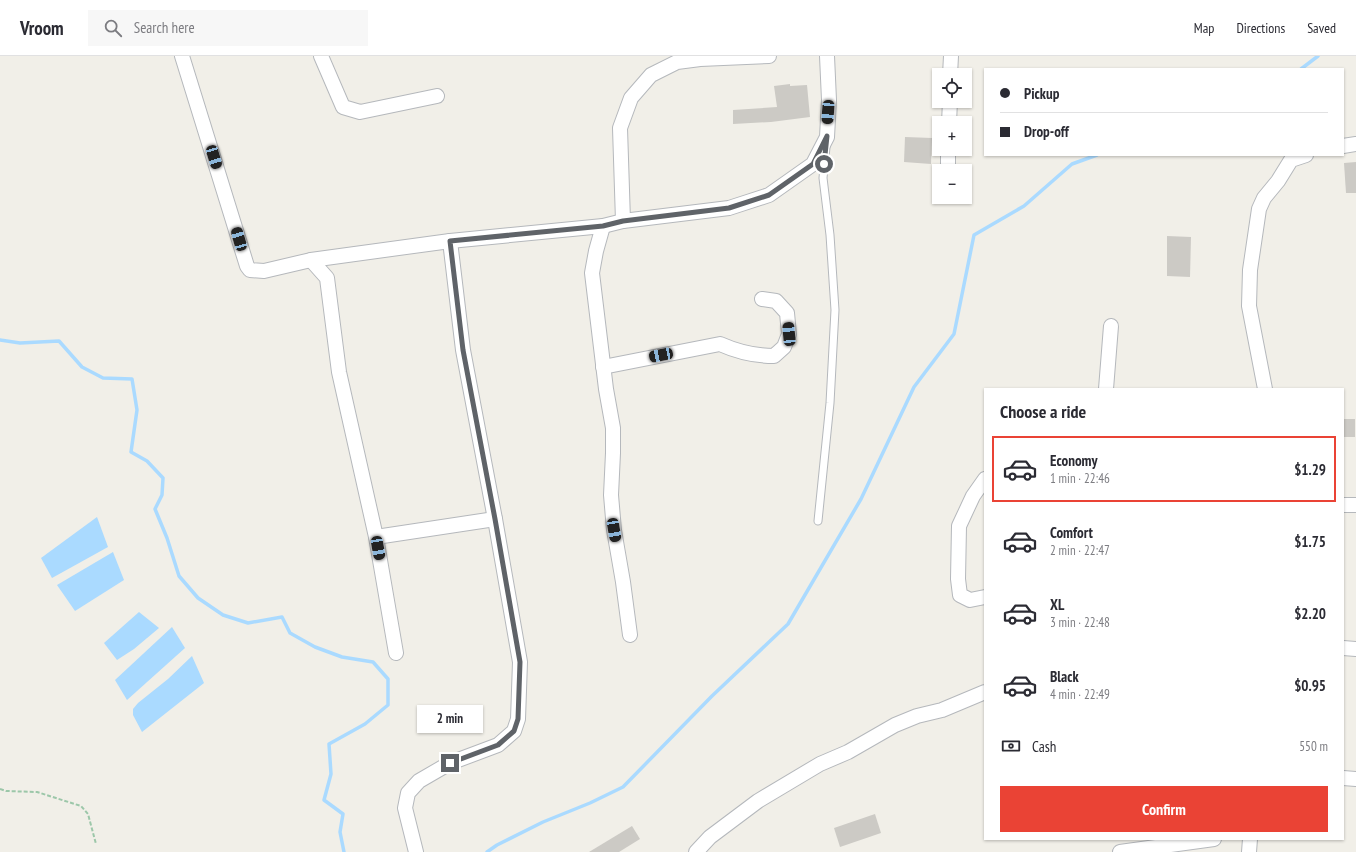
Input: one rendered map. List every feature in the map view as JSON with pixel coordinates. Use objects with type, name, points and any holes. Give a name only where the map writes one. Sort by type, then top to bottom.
[{"type":"street","points":[[182,56],[247,266],[250,270],[264,271],[311,260],[339,256],[450,241],[603,226],[623,221],[729,208],[769,195],[813,164],[827,136],[829,100],[828,56]]},
{"type":"street","points":[[321,56],[343,107],[360,112],[437,96]]},
{"type":"street","points":[[623,221],[620,128],[631,98],[651,75],[677,62],[700,57],[769,56]]},
{"type":"street","points":[[950,68],[951,56]]},
{"type":"street","points":[[1344,146],[1356,144]]},
{"type":"street","points":[[1265,388],[1250,306],[1250,270],[1259,209],[1264,198],[1278,181],[1290,160],[1303,156]]},
{"type":"street","points":[[603,226],[592,273],[603,367],[613,428],[612,495],[614,530],[630,635]]},
{"type":"street","points":[[416,852],[406,808],[408,793],[419,781],[450,763],[498,745],[514,731],[518,719],[520,662],[463,350],[450,241]]},
{"type":"street","points":[[339,256],[328,278],[339,372],[376,538],[396,653]]},
{"type":"street","points":[[311,260],[328,278]]},
{"type":"street","points":[[603,367],[720,344],[731,349],[759,356],[774,356],[784,347],[789,334],[787,313],[776,301],[762,299]]},
{"type":"street","points":[[1106,388],[1111,326]]},
{"type":"street","points":[[984,480],[973,496],[959,526],[958,579],[960,595],[970,600],[984,597]]},
{"type":"street","points":[[1344,505],[1356,505]]},
{"type":"street","points":[[376,538],[495,519]]},
{"type":"street","points":[[1344,648],[1356,649]]},
{"type":"street","points":[[696,852],[710,837],[758,801],[820,764],[848,752],[895,725],[917,716],[942,710],[984,692]]},
{"type":"street","points":[[1344,778],[1356,779]]},
{"type":"street","points":[[1120,852],[1207,840]]},
{"type":"street","points":[[1248,852],[1250,840]]},
{"type":"lane","points":[[818,521],[830,403],[835,310],[830,235],[823,178],[827,136]]},
{"type":"path","points":[[0,789],[6,791],[37,792],[81,806],[88,814],[96,844]]},
{"type":"water","points":[[97,517],[108,547],[52,578],[41,558]]},
{"type":"water","points":[[113,552],[124,580],[75,611],[57,585]]},
{"type":"water","points":[[139,612],[159,628],[134,649],[117,660],[104,643]]},
{"type":"water","points":[[172,627],[185,648],[127,700],[115,680]]},
{"type":"water","points":[[192,656],[204,683],[142,732],[133,715],[133,709]]},
{"type":"building","points":[[790,84],[790,86],[807,85],[810,117],[771,122],[733,124],[733,110],[777,107],[774,86]]},
{"type":"building","points":[[905,137],[932,138],[931,164],[904,162]]},
{"type":"building","points":[[1356,162],[1356,193],[1346,193],[1344,163]]},
{"type":"building","points":[[1167,236],[1191,237],[1190,277],[1167,276]]},
{"type":"building","points":[[1344,419],[1355,419],[1355,437],[1344,437]]},
{"type":"building","points":[[875,814],[881,833],[840,847],[834,828]]},
{"type":"building","points":[[632,826],[640,839],[619,852],[589,852]]},
{"type":"waterway","points":[[1302,68],[1318,56]]},
{"type":"waterway","points":[[487,852],[497,845],[543,822],[590,803],[623,787],[712,696],[788,624],[861,499],[914,387],[954,334],[974,235],[1024,206],[1072,164],[1094,156]]},
{"type":"waterway","points":[[0,340],[20,343],[59,341],[82,367],[103,378],[132,379],[137,410],[131,452],[147,461],[163,478],[162,495],[155,509],[167,538],[179,576],[198,598],[223,615],[248,623],[282,617],[290,633],[315,647],[342,657],[373,662],[388,679],[388,705],[365,724],[329,744],[331,774],[324,800],[343,814],[340,832],[344,852]]},
{"type":"route","points":[[450,763],[498,745],[514,731],[518,719],[520,662],[463,350],[450,241],[603,226],[623,221],[729,208],[769,195],[813,164],[827,136],[824,164]]}]
